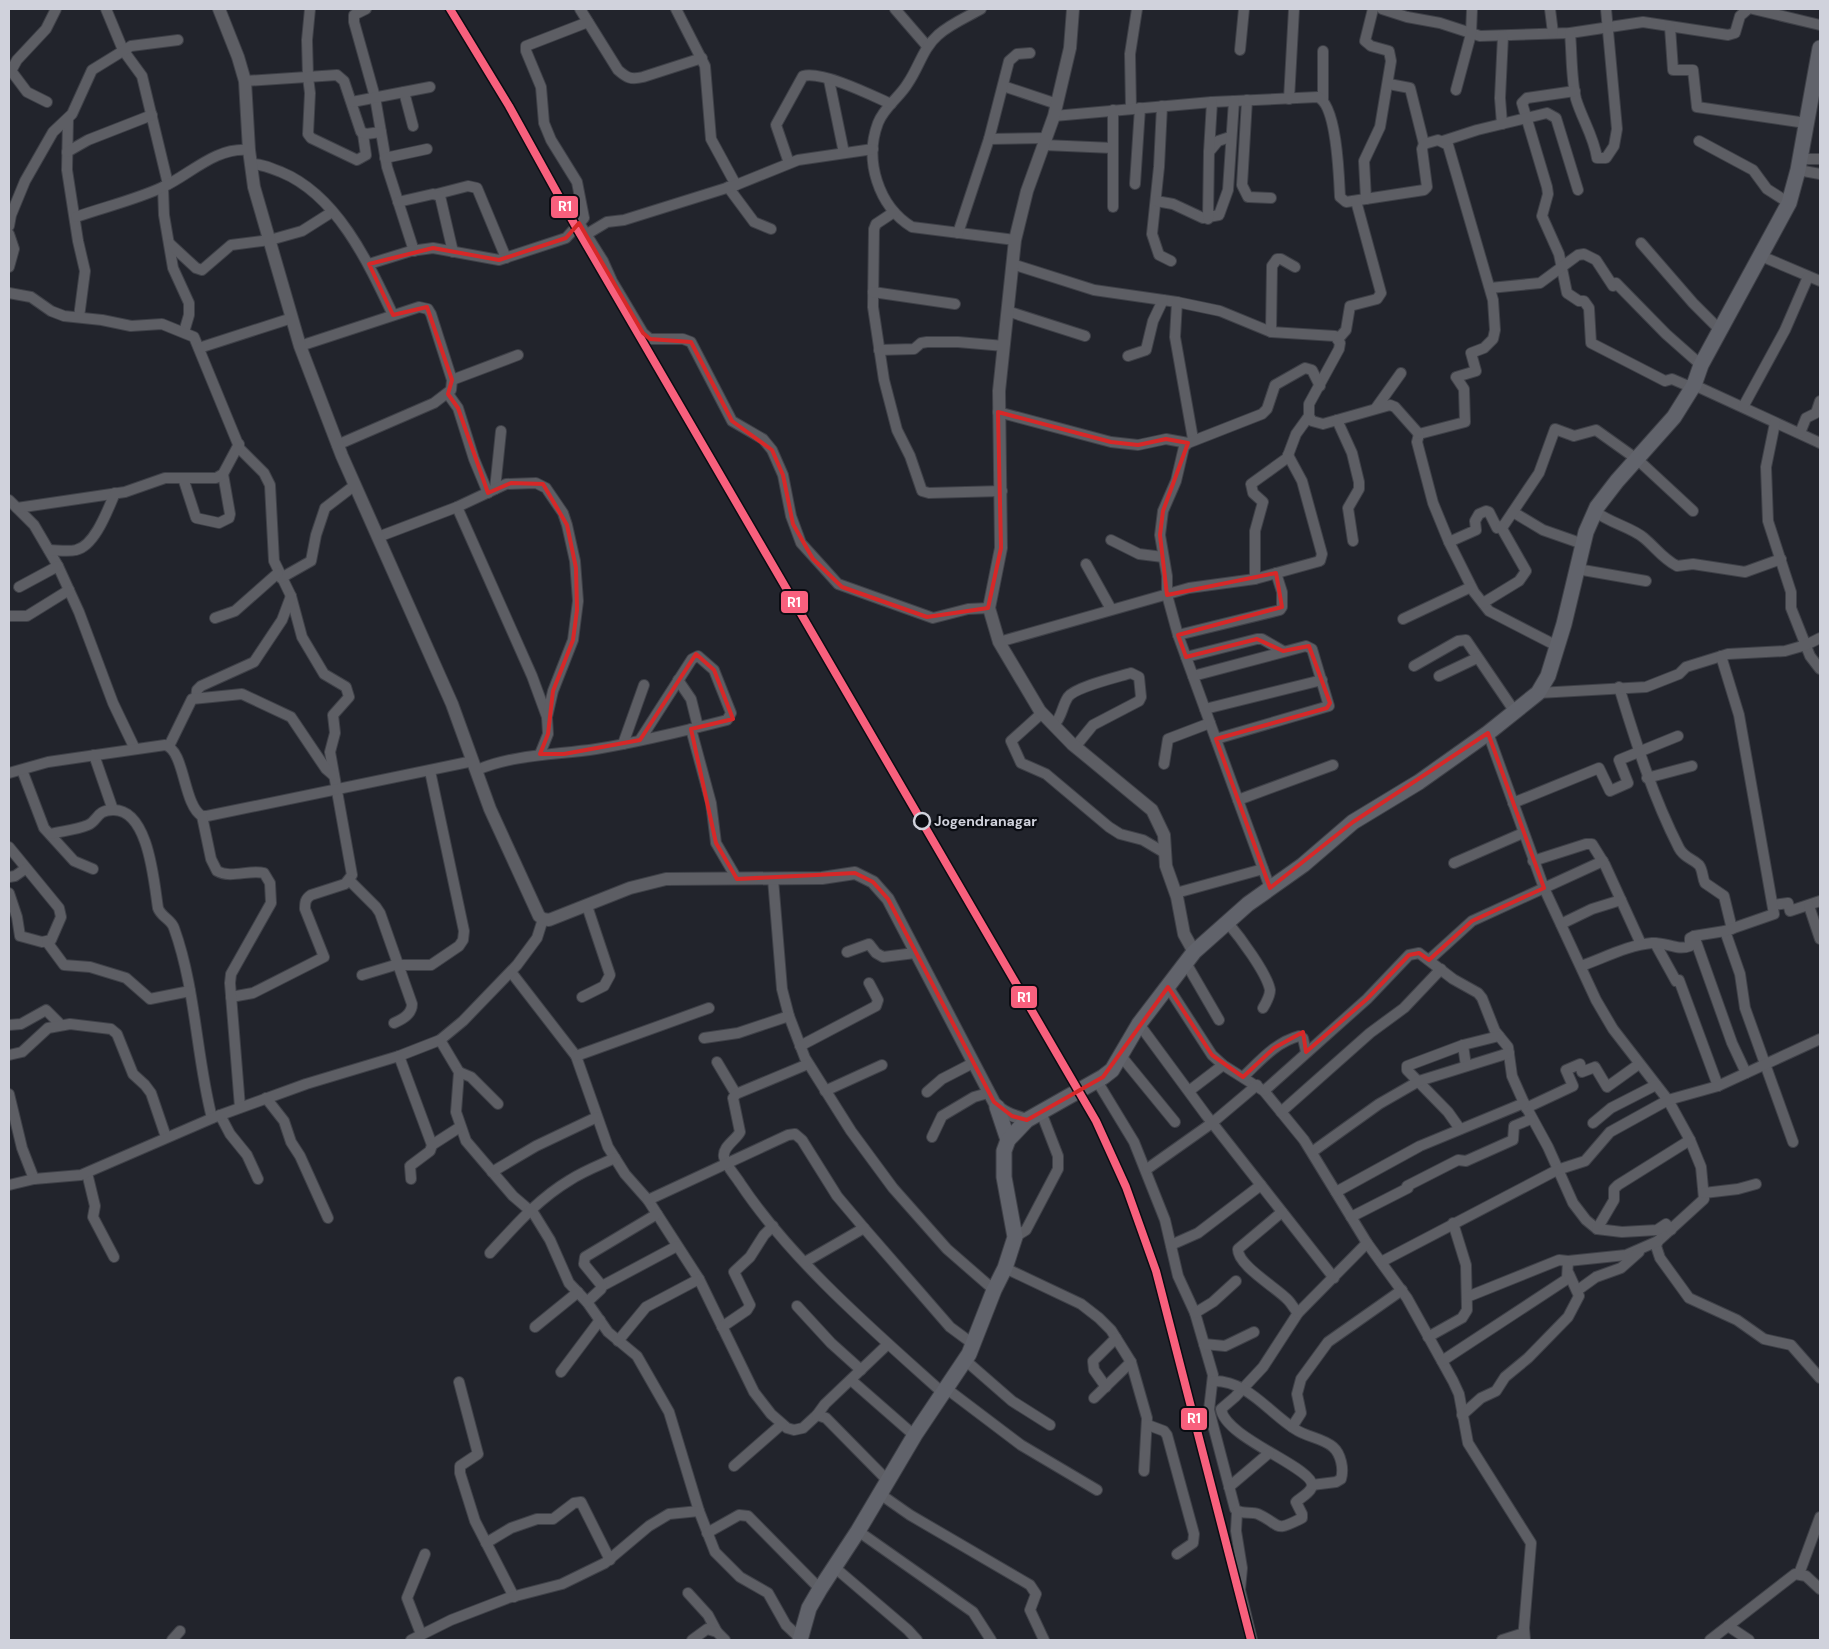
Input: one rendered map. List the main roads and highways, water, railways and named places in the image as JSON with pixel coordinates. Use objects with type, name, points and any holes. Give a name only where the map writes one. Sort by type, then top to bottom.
[{"type":"main road","points":[[800,1640],[809,1608],[820,1589],[858,1531],[915,1436],[966,1360],[994,1290],[1005,1268],[1015,1237],[1004,1177],[1004,1151],[1008,1140],[1027,1120],[1093,1083],[1112,1070],[1139,1024],[1190,957],[1248,904],[1303,865],[1353,822],[1419,782],[1488,733],[1538,693],[1548,676],[1586,532],[1597,507],[1617,481],[1638,460],[1674,417],[1694,385],[1702,365],[1789,203],[1799,164],[1820,48]]},
{"type":"main road","points":[[997,1107],[1008,1140]]},
{"type":"place","name":"Jogendranagar","points":[[922,821]]}]
